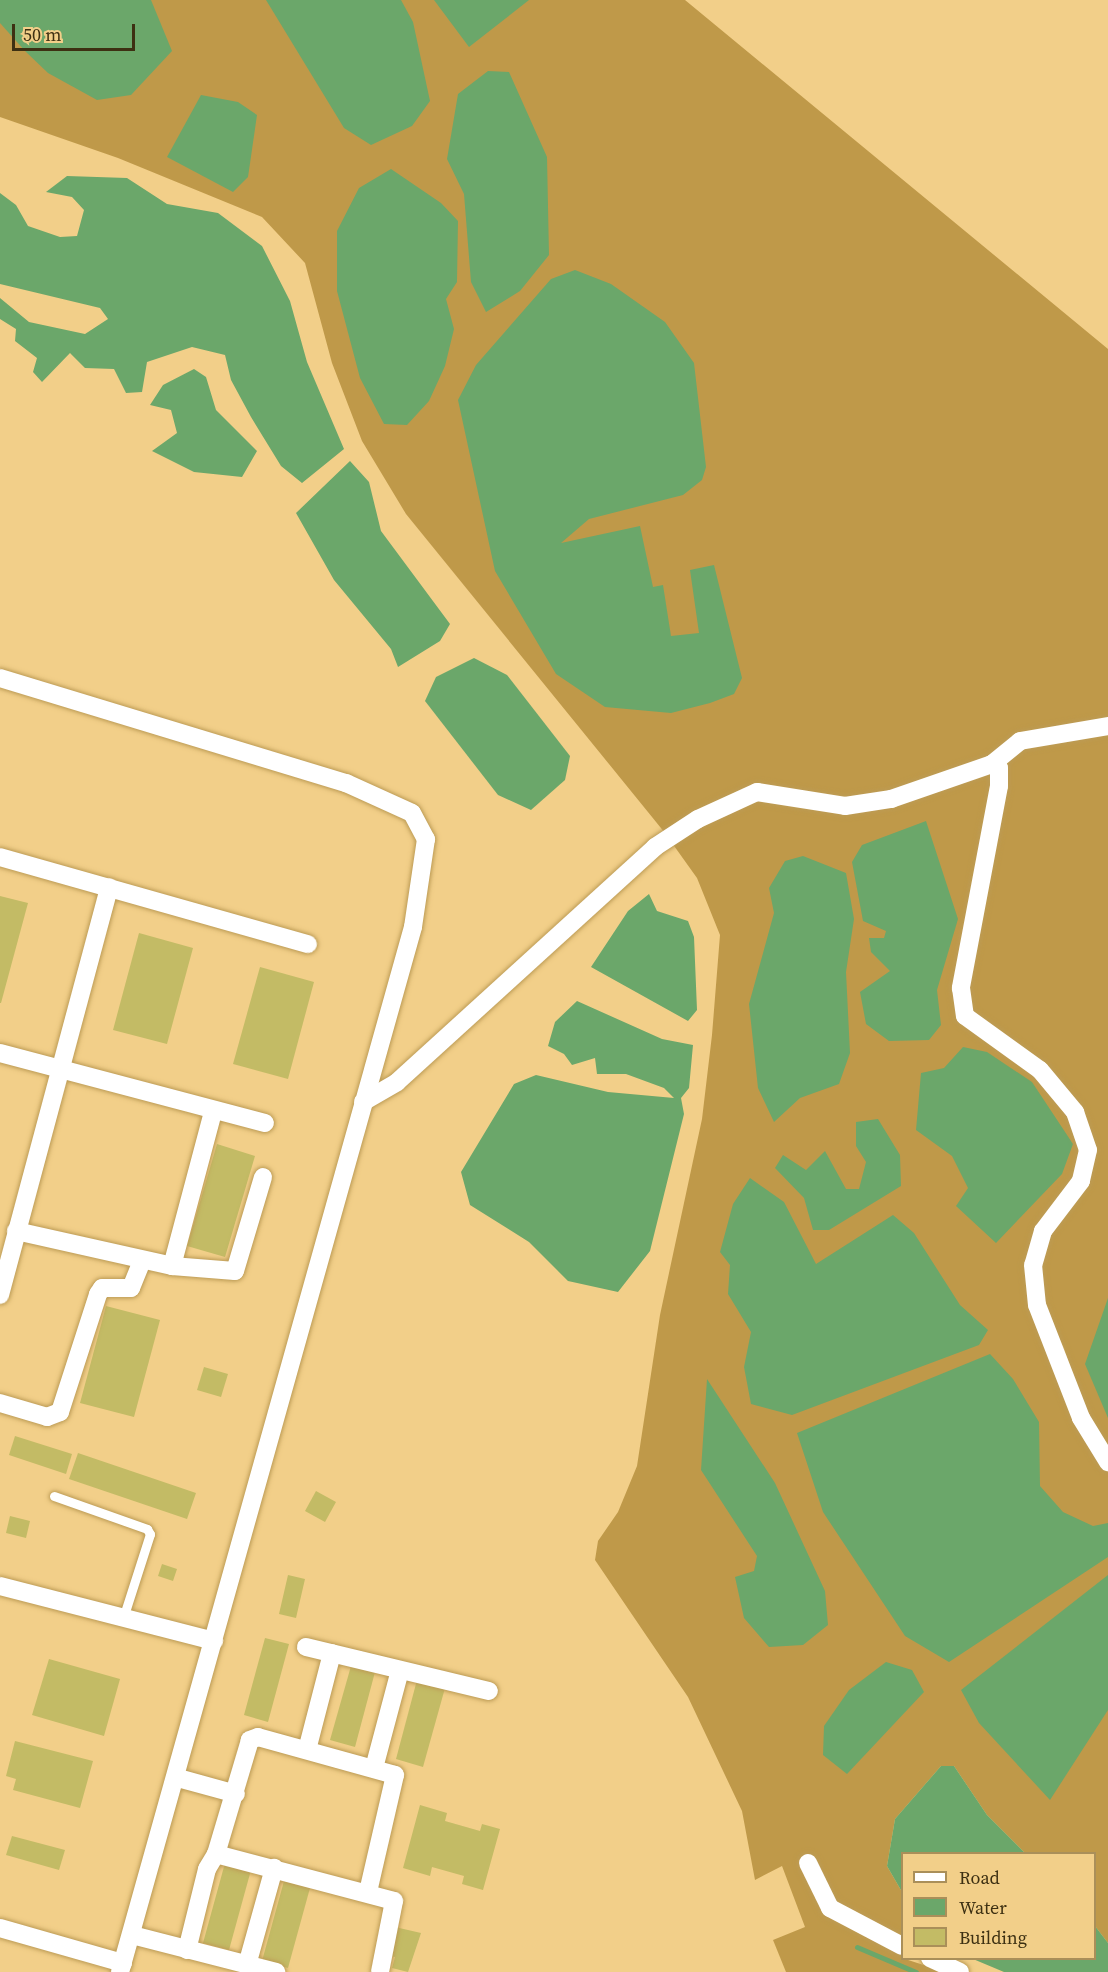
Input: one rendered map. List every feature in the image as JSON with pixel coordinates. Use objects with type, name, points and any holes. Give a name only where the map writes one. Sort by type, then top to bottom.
[{"type":"street","points":[[0,678],[346,783],[412,813],[426,839],[424,873],[363,1102],[178,1778],[122,1968],[0,1928]]},
{"type":"street","points":[[363,1102],[397,1082],[655,847],[698,819],[757,792],[845,806],[891,799],[992,764],[1020,741],[1108,726]]},
{"type":"street","points":[[992,764],[999,768],[999,786],[965,956],[961,988],[965,1017],[1040,1070],[1075,1112],[1088,1150],[1081,1181],[1043,1231],[1033,1265],[1037,1305],[1081,1418],[1108,1462]]},
{"type":"street","points":[[0,857],[308,944]]},
{"type":"street","points":[[0,1295],[62,1071],[109,887]]},
{"type":"street","points":[[0,1053],[213,1112],[265,1123]]},
{"type":"street","points":[[172,1266],[213,1112]]},
{"type":"street","points":[[16,1231],[142,1261],[235,1271],[263,1178]]},
{"type":"street","points":[[0,1403],[47,1417],[60,1412],[98,1294],[102,1288],[131,1288],[142,1261]]},
{"type":"street","points":[[0,1587],[214,1641]]},
{"type":"street","points":[[306,1647],[489,1691]]},
{"type":"street","points":[[307,1750],[333,1653]]},
{"type":"street","points":[[374,1768],[400,1670]]},
{"type":"street","points":[[187,1950],[207,1869],[216,1854],[236,1794],[250,1740],[258,1737],[395,1775],[397,1781],[368,1892]]},
{"type":"street","points":[[178,1778],[236,1794]]},
{"type":"street","points":[[216,1854],[387,1897],[395,1908],[380,1972]]},
{"type":"street","points":[[808,1863],[831,1908],[901,1945]]},
{"type":"street","points":[[247,1965],[274,1868]]},
{"type":"street","points":[[132,1935],[276,1972]]},
{"type":"street","points":[[932,1960],[960,1972]]},
{"type":"lane","points":[[54,1496],[147,1529],[123,1618]]},
{"type":"shaded area","points":[[0,0],[685,0],[1108,349],[1108,1452],[1086,1415],[1064,1348],[1042,1303],[1039,1265],[1048,1234],[1086,1183],[1080,1109],[970,1013],[966,987],[1005,766],[845,800],[772,791],[665,833],[406,514],[362,441],[332,363],[305,263],[262,217],[118,158],[0,117]]},
{"type":"shaded area","points":[[993,770],[955,988],[959,1020],[1036,1073],[1070,1114],[1082,1150],[1075,1179],[1027,1264],[1108,1472],[1108,1943],[1096,1927],[1096,1852],[1024,1852],[987,1815],[954,1766],[941,1766],[895,1819],[887,1866],[901,1890],[901,1960],[908,1960],[945,1972],[786,1972],[773,1940],[805,1927],[782,1866],[755,1880],[742,1811],[688,1697],[595,1560],[598,1541],[618,1512],[637,1466],[660,1315],[702,1119],[712,1035],[720,935],[697,878],[672,843],[757,798],[894,805]]},
{"type":"water","points":[[0,0],[151,0],[172,51],[131,95],[97,100],[48,73],[25,51],[0,23]]},
{"type":"water","points":[[266,0],[401,0],[413,22],[430,101],[412,126],[371,145],[344,128]]},
{"type":"water","points":[[434,0],[529,0],[469,47]]},
{"type":"water","points":[[488,71],[509,72],[547,157],[549,255],[520,291],[486,312],[471,282],[464,194],[447,159],[458,94]]},
{"type":"water","points":[[201,95],[238,102],[257,115],[248,177],[233,192],[167,157]]},
{"type":"water","points":[[391,169],[441,203],[458,221],[457,282],[446,299],[454,329],[445,366],[429,401],[407,425],[384,424],[360,378],[337,291],[337,231],[359,188]]},
{"type":"water","points":[[67,176],[127,178],[167,204],[218,213],[262,246],[290,301],[307,362],[344,449],[302,483],[281,466],[251,417],[231,380],[225,355],[192,347],[147,362],[142,392],[126,393],[114,369],[85,368],[70,353],[42,382],[33,372],[37,358],[15,341],[16,329],[0,319],[0,298],[29,322],[85,334],[108,319],[100,308],[0,284],[0,193],[16,205],[28,226],[60,237],[77,236],[84,210],[72,197],[46,192]]},
{"type":"water","points":[[575,270],[611,284],[665,322],[694,363],[706,467],[702,480],[683,495],[589,519],[561,543],[640,526],[653,587],[663,585],[671,636],[699,633],[690,570],[714,565],[742,678],[734,694],[710,703],[671,713],[605,707],[556,674],[495,571],[458,400],[476,365],[551,279]]},
{"type":"water","points":[[194,369],[206,377],[216,410],[257,451],[242,477],[194,472],[152,451],[177,433],[171,410],[150,405],[163,385]]},
{"type":"water","points":[[350,461],[369,482],[381,531],[450,624],[440,641],[398,667],[391,649],[334,580],[296,513]]},
{"type":"water","points":[[474,658],[507,675],[570,756],[565,780],[531,810],[498,795],[425,701],[436,677]]},
{"type":"water","points":[[926,821],[958,919],[937,990],[941,1025],[929,1040],[889,1041],[866,1024],[860,992],[890,971],[871,952],[869,938],[884,938],[886,931],[863,921],[852,862],[862,845]]},
{"type":"water","points":[[803,856],[846,873],[854,919],[846,972],[850,1053],[839,1084],[800,1098],[774,1122],[758,1088],[749,1004],[774,913],[769,888],[785,861]]},
{"type":"water","points":[[649,894],[657,911],[688,921],[694,937],[697,1010],[688,1021],[591,967],[628,911]]},
{"type":"water","points":[[577,1001],[662,1039],[693,1045],[689,1088],[681,1098],[684,1114],[650,1251],[618,1292],[568,1281],[529,1242],[470,1205],[461,1172],[514,1084],[536,1075],[608,1092],[674,1098],[664,1088],[626,1074],[597,1074],[595,1058],[572,1065],[564,1054],[548,1046],[555,1022]]},
{"type":"water","points":[[963,1047],[987,1052],[1032,1082],[1073,1144],[1062,1174],[996,1243],[956,1206],[968,1188],[952,1156],[916,1130],[921,1073],[944,1068]]},
{"type":"water","points":[[878,1119],[900,1155],[901,1186],[829,1230],[813,1230],[804,1198],[775,1168],[783,1155],[806,1170],[825,1151],[846,1189],[859,1189],[866,1162],[856,1146],[856,1122]]},
{"type":"water","points":[[750,1178],[784,1202],[816,1264],[893,1215],[914,1233],[960,1305],[988,1330],[979,1345],[792,1415],[751,1404],[744,1367],[751,1332],[728,1294],[730,1265],[720,1252],[733,1204]]},
{"type":"water","points":[[1108,1298],[1108,1418],[1085,1364]]},
{"type":"water","points":[[990,1354],[1013,1379],[1039,1422],[1040,1486],[1063,1512],[1093,1526],[1108,1523],[1108,1557],[949,1662],[905,1636],[823,1512],[797,1433]]},
{"type":"water","points":[[707,1379],[775,1483],[825,1591],[828,1625],[803,1645],[769,1647],[744,1618],[735,1577],[754,1571],[757,1556],[701,1470]]},
{"type":"water","points":[[1108,1575],[1108,1710],[1050,1800],[979,1723],[961,1690]]},
{"type":"water","points":[[886,1662],[912,1670],[924,1692],[847,1774],[823,1755],[824,1726],[849,1690]]},
{"type":"water","points":[[941,1766],[954,1766],[987,1815],[1024,1852],[901,1852],[901,1890],[887,1866],[895,1819]]},
{"type":"water","points":[[1096,1927],[1108,1943],[1108,1972],[1004,1972],[975,1960],[1096,1960]]},
{"type":"building","points":[[0,896],[28,903],[1,1003],[0,1003]]},
{"type":"building","points":[[139,933],[193,948],[167,1044],[113,1030]]},
{"type":"building","points":[[260,967],[314,982],[288,1079],[233,1064]]},
{"type":"building","points":[[217,1144],[255,1156],[225,1257],[187,1246]]},
{"type":"building","points":[[106,1306],[160,1320],[134,1417],[80,1403]]},
{"type":"building","points":[[204,1367],[228,1374],[221,1397],[197,1390]]},
{"type":"building","points":[[15,1436],[72,1454],[66,1474],[9,1455]]},
{"type":"building","points":[[78,1453],[196,1493],[187,1519],[69,1479]]},
{"type":"building","points":[[316,1491],[336,1502],[325,1522],[305,1511]]},
{"type":"building","points":[[10,1516],[30,1521],[26,1538],[6,1533]]},
{"type":"building","points":[[162,1564],[177,1569],[173,1581],[158,1576]]},
{"type":"building","points":[[288,1575],[305,1579],[296,1618],[279,1614]]},
{"type":"building","points":[[265,1638],[289,1644],[268,1722],[244,1715]]},
{"type":"building","points":[[49,1659],[120,1679],[104,1736],[32,1715]]},
{"type":"building","points":[[351,1666],[375,1672],[355,1747],[330,1740]]},
{"type":"building","points":[[417,1680],[445,1688],[423,1767],[396,1759]]},
{"type":"building","points":[[15,1741],[93,1761],[80,1808],[13,1790],[16,1779],[6,1776]]},
{"type":"building","points":[[420,1805],[447,1813],[445,1821],[480,1831],[482,1824],[500,1829],[483,1890],[462,1884],[464,1876],[432,1867],[430,1876],[403,1868]]},
{"type":"building","points":[[12,1836],[65,1850],[59,1870],[6,1855]]},
{"type":"building","points":[[225,1863],[251,1870],[229,1950],[203,1943]]},
{"type":"building","points":[[284,1881],[310,1888],[288,1968],[262,1961]]},
{"type":"building","points":[[395,1927],[421,1933],[408,1972],[392,1968],[395,1957],[389,1956]]},
{"type":"waterway","points":[[857,1947],[916,1972]]}]
